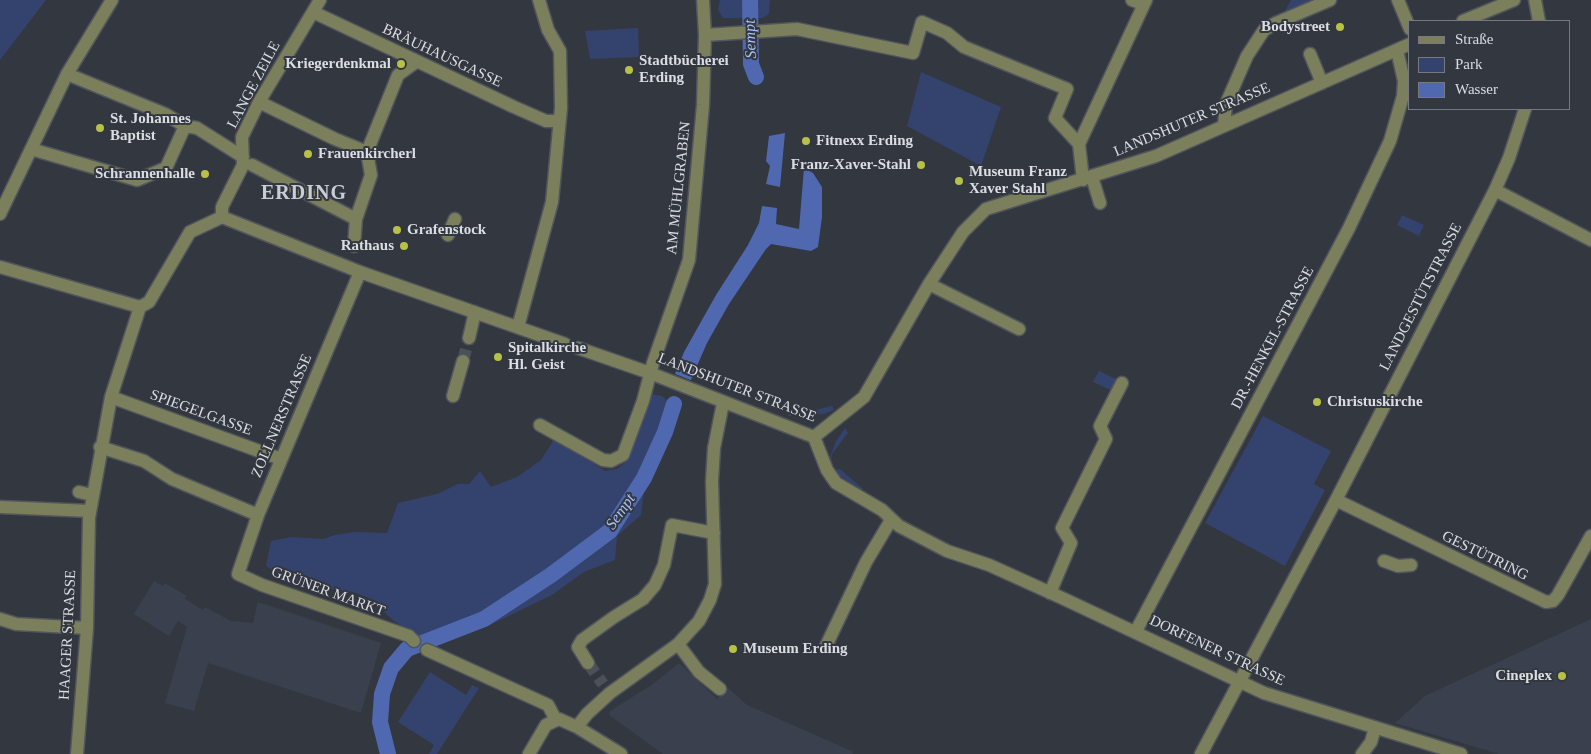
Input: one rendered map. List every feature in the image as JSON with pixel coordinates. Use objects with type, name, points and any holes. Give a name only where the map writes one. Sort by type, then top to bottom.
[{"type":"street","points":[[0,214],[67,74],[112,0]]},
{"type":"street","name":"LANGE ZEILE","points":[[222,217],[222,206],[243,165],[247,161],[242,136],[259,102],[320,0]]},
{"type":"street","points":[[518,327],[552,202],[559,121],[560,52],[548,30],[539,0]]},
{"type":"street","name":"AM MÜHLGRABEN","points":[[540,425],[603,460],[611,461],[623,455],[643,401],[650,373],[689,260],[703,106],[704,0]]},
{"type":"street","points":[[1224,126],[1226,104],[1247,56],[1264,30],[1330,0]]},
{"type":"street","points":[[1398,0],[1408,24]]},
{"type":"street","points":[[1465,20],[1514,0]]},
{"type":"street","points":[[1535,0],[1539,20]]},
{"type":"street","points":[[1079,144],[1140,1]]},
{"type":"street","name":"BRÄUHAUSGASSE","points":[[313,12],[546,122],[559,121]]},
{"type":"street","points":[[705,35],[797,29],[913,52],[922,22],[947,34],[964,46],[1067,89],[1055,118],[1079,144],[1088,179],[1100,203]]},
{"type":"street","name":"LANDSHUTER STRASSE","points":[[578,348],[650,373],[814,437],[864,397],[931,281],[963,232],[986,209],[1088,179],[1156,156],[1408,45]]},
{"type":"street","name":"DR.-HENKEL-STRASSE","points":[[1136,631],[1349,228],[1390,142],[1403,96],[1404,81],[1397,50]]},
{"type":"street","points":[[1310,54],[1322,83]]},
{"type":"street","points":[[354,246],[356,219],[371,175],[367,152],[398,75],[416,62]]},
{"type":"street","points":[[67,74],[165,114],[185,126],[197,128],[247,161],[356,219]]},
{"type":"street","points":[[259,102],[335,139],[367,152]]},
{"type":"street","name":"LANDGESTÜTSTRASSE","points":[[1200,754],[1336,500],[1495,190],[1509,158],[1525,110]]},
{"type":"street","points":[[31,149],[137,180],[166,168],[185,126]]},
{"type":"street","points":[[1495,190],[1591,240]]},
{"type":"street","points":[[0,267],[140,308],[149,302],[190,232],[222,217],[360,272],[565,344]]},
{"type":"street","points":[[448,235],[455,219]]},
{"type":"street","name":"ZOLLNERSTRASSE","points":[[238,574],[258,515],[360,272]]},
{"type":"street","points":[[931,281],[956,291]]},
{"type":"street","points":[[931,281],[1018,329]]},
{"type":"street","name":"HAAGER STRASSE","points":[[77,754],[87,628],[89,515],[100,447],[111,397],[140,308]]},
{"type":"street","points":[[468,338],[475,312]]},
{"type":"street","points":[[453,396],[462,361]]},
{"type":"street","points":[[1050,593],[1071,543],[1062,528],[1106,439],[1100,426],[1122,383]]},
{"type":"street","name":"SPIEGELGASSE","points":[[111,397],[281,459]]},
{"type":"street","points":[[577,727],[606,689],[678,644],[699,621],[710,600],[715,584],[712,481],[714,448],[723,403]]},
{"type":"street","name":"DORFENER STRASSE","points":[[814,437],[827,470],[836,483],[882,510],[892,520],[946,552],[989,565],[1136,631],[1264,693],[1461,754]]},
{"type":"street","points":[[100,447],[144,461],[172,479],[258,515]]},
{"type":"street","points":[[78,492],[92,495]]},
{"type":"street","name":"GESTÜTRING","points":[[1336,500],[1546,602],[1553,601],[1558,596],[1591,536]]},
{"type":"street","points":[[0,507],[89,515]]},
{"type":"street","points":[[826,646],[866,562],[892,520]]},
{"type":"street","points":[[588,663],[578,647],[582,640],[614,616],[643,599],[655,585],[664,565],[672,525],[714,533]]},
{"type":"street","points":[[1384,561],[1398,566],[1411,565]]},
{"type":"street","name":"GRÜNER MARKT","points":[[238,574],[262,585],[411,638]]},
{"type":"street","points":[[1034,585],[1039,574]]},
{"type":"street","points":[[0,619],[16,624],[87,628]]},
{"type":"street","points":[[678,644],[699,672],[720,689]]},
{"type":"street","points":[[427,650],[548,705],[556,720]]},
{"type":"street","points":[[529,754],[545,726],[556,720],[565,721],[577,727],[621,754]]},
{"type":"street","points":[[1362,754],[1371,742],[1375,728]]},
{"type":"shaded area","points":[[154,581],[163,586],[165,583],[187,596],[185,599],[203,610],[205,607],[231,621],[253,623],[258,602],[381,643],[361,713],[208,663],[194,711],[165,703],[187,627],[178,621],[169,636],[134,614]]},
{"type":"shaded area","points":[[1591,619],[1591,754],[1499,754],[1395,723],[1425,696]]},
{"type":"shaded area","points":[[679,663],[717,699],[728,688],[747,705],[854,752],[852,754],[663,754],[609,715],[610,711],[653,684]]},
{"type":"green space","points":[[0,0],[46,0],[0,60]]},
{"type":"green space","points":[[720,0],[770,0],[769,14],[763,18],[723,18],[718,10]]},
{"type":"green space","points":[[1291,0],[1310,0],[1309,6],[1281,18]]},
{"type":"green space","points":[[638,28],[639,57],[590,59],[585,31]]},
{"type":"green space","points":[[921,72],[1001,107],[981,166],[907,126]]},
{"type":"green space","points":[[1402,215],[1424,225],[1419,236],[1397,225]]},
{"type":"green space","points":[[1099,371],[1118,380],[1113,391],[1093,382]]},
{"type":"green space","points":[[651,394],[662,396],[668,402],[648,456],[641,515],[617,536],[615,560],[584,572],[552,595],[488,626],[455,638],[430,644],[407,631],[388,616],[374,600],[353,592],[316,587],[289,580],[266,566],[271,541],[291,537],[323,539],[355,532],[387,533],[398,503],[437,494],[458,484],[469,484],[480,471],[491,487],[517,477],[541,460],[553,441],[559,441],[605,471],[617,469],[627,461]]},
{"type":"green space","points":[[832,406],[834,410],[823,414],[788,416],[789,412],[811,411]]},
{"type":"green space","points":[[1263,416],[1331,451],[1314,484],[1325,490],[1285,566],[1205,523]]},
{"type":"green space","points":[[845,428],[848,433],[832,454],[831,463],[830,457],[836,441]]},
{"type":"green space","points":[[840,469],[863,489],[861,490],[834,470]]},
{"type":"green space","points":[[430,672],[466,695],[472,685],[479,688],[437,754],[429,754],[434,745],[398,722]]},
{"type":"water","points":[[785,133],[780,187],[766,184],[770,166],[766,161],[769,136]]},
{"type":"water","points":[[804,168],[813,173],[822,187],[822,217],[818,247],[811,251],[771,244],[766,249],[729,304],[707,343],[674,419],[667,424],[671,401],[668,391],[684,352],[716,295],[748,245],[759,223],[762,206],[777,208],[776,224],[799,229]]},
{"type":"pier","points":[[673,373],[693,381],[683,403],[667,397],[666,390]]},
{"type":"waterway","name":"Sempt","points":[[750,0],[751,64],[756,77]]},
{"type":"waterway","name":"Sempt","points":[[388,754],[380,722],[382,694],[391,668],[407,649],[484,619],[551,575],[610,531],[644,478],[665,432],[674,404]]},
{"type":"tunnel","points":[[463,361],[469,338]]},
{"type":"tunnel","points":[[588,663],[603,684]]},
{"type":"place","name":"Bodystreet","points":[[1340,27]]},
{"type":"place","name":"Kriegerdenkmal","points":[[401,64]]},
{"type":"place","name":"Stadtbücherei Erding","points":[[629,70]]},
{"type":"place","name":"St. Johannes Baptist","points":[[100,128]]},
{"type":"place","name":"Fitnexx Erding","points":[[806,141]]},
{"type":"place","name":"Frauenkircherl","points":[[308,154]]},
{"type":"place","name":"Franz-Xaver-Stahl","points":[[921,165]]},
{"type":"place","name":"Schrannenhalle","points":[[205,174]]},
{"type":"place","name":"Museum Franz Xaver Stahl","points":[[959,181]]},
{"type":"place","name":"Grafenstock","points":[[397,230]]},
{"type":"place","name":"Rathaus","points":[[404,246]]},
{"type":"place","name":"Spitalkirche Hl. Geist","points":[[498,357]]},
{"type":"place","name":"Christuskirche","points":[[1317,402]]},
{"type":"place","name":"Museum Erding","points":[[733,649]]},
{"type":"place","name":"Cineplex","points":[[1562,676]]},
{"type":"district","name":"ERDING","points":[[304,194]]}]
